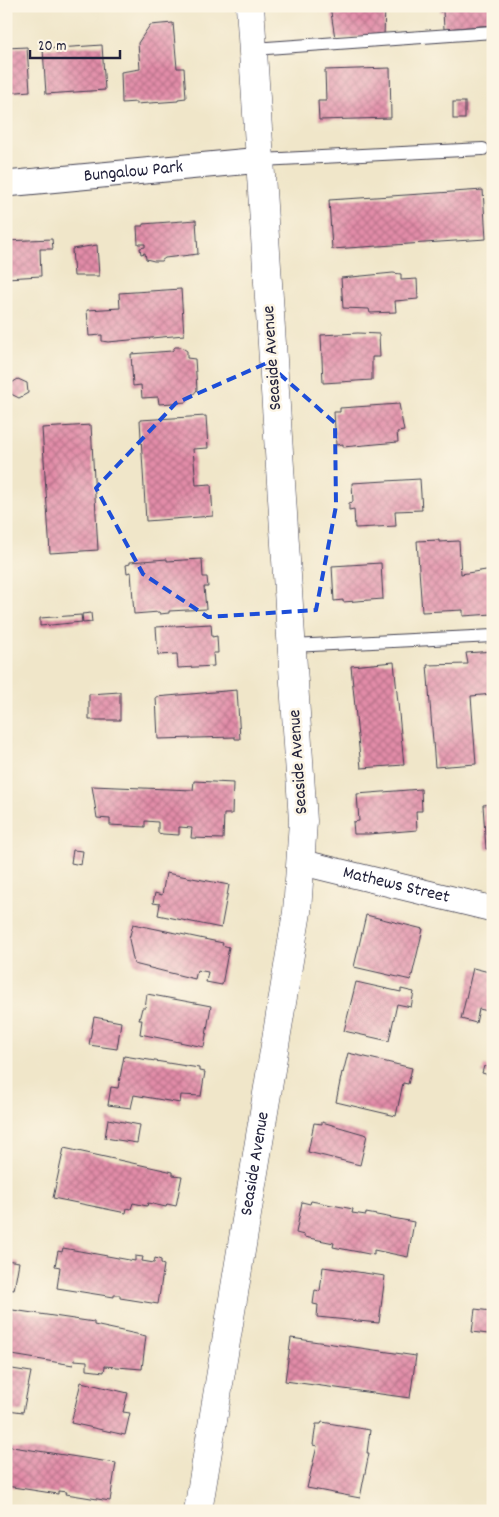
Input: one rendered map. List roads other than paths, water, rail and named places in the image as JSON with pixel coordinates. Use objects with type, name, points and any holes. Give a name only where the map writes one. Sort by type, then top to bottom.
[{"type":"main road","name":"Seaside Avenue","points":[[198,1511],[234,1280],[295,920],[303,821],[250,6]]},
{"type":"street","name":"Bungalow Park","points":[[6,184],[260,160]]},
{"type":"street","name":"Mathews Street","points":[[300,862],[493,909]]},
{"type":"lane","points":[[253,49],[493,32]]},
{"type":"lane","points":[[260,160],[483,149]]},
{"type":"lane","points":[[292,646],[493,636]]}]
